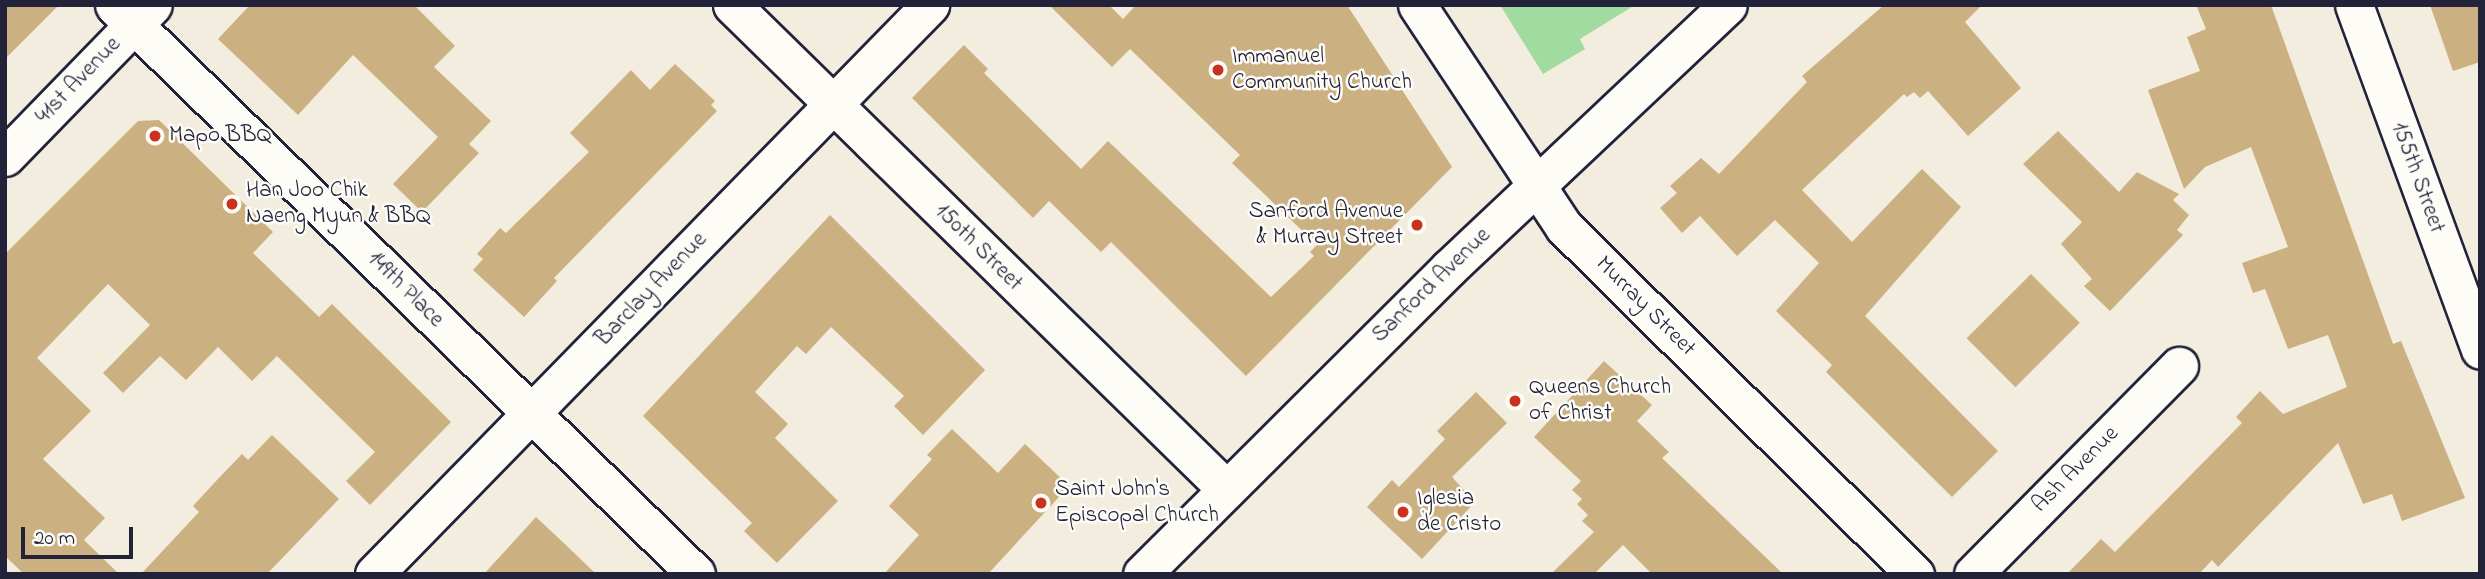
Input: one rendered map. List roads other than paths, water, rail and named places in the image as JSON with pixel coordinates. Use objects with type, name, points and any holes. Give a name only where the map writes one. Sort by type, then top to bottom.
[{"type":"street","name":"150th Street","points":[[732,5],[1226,489]]},
{"type":"street","name":"Barclay Avenue","points":[[374,574],[930,5]]},
{"type":"street","name":"Murray Street","points":[[1417,5],[1564,227],[1916,574]]},
{"type":"street","name":"Sanford Avenue","points":[[1142,574],[1536,186],[1728,5]]},
{"type":"street","name":"155th Street","points":[[2354,5],[2480,350]]},
{"type":"street","name":"41st Avenue","points":[[5,157],[134,12]]},
{"type":"street","name":"149th Place","points":[[134,12],[531,414],[696,574]]},
{"type":"street","name":"Ash Avenue","points":[[1973,574],[2179,366]]},
{"type":"place","name":"Immanuel Community Church","points":[[1218,70]]},
{"type":"place","name":"Mapo BBQ","points":[[155,136]]},
{"type":"place","name":"Han Joo Chik Naeng Myun & BBQ","points":[[232,204]]},
{"type":"place","name":"Sanford Avenue & Murray Street","points":[[1417,225]]},
{"type":"place","name":"Queens Church of Christ","points":[[1515,401]]},
{"type":"place","name":"Saint John's Episcopal Church","points":[[1041,503]]},
{"type":"place","name":"Iglesia de Cristo","points":[[1403,512]]}]
